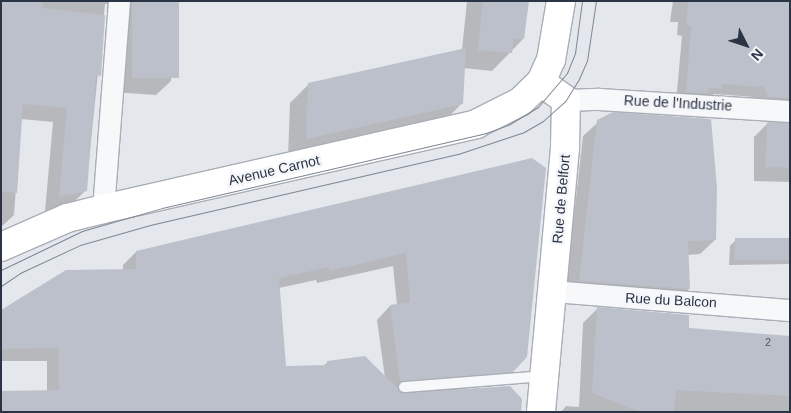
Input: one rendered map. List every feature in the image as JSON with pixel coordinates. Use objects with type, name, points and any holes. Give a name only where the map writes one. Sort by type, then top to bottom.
[{"type":"main road","points":[[561,1],[551,60],[541,82],[566,100]]},
{"type":"main road","name":"Avenue Carnot","points":[[1,247],[67,218],[476,124],[520,102],[541,82]]},
{"type":"main road","name":"Rue de Belfort","points":[[541,412],[566,100]]},
{"type":"street","points":[[103,209],[119,1]]},
{"type":"street","name":"Rue de l'Industrie","points":[[566,100],[608,99],[790,111]]},
{"type":"street","name":"Rue du Balcon","points":[[552,291],[790,310]]},
{"type":"lane","points":[[404,386],[544,376]]},
{"type":"building","points":[[1,1],[43,1],[42,8],[105,15],[101,76],[96,75],[87,191],[59,197],[67,108],[23,104],[17,193],[1,192]]},
{"type":"building","points":[[132,1],[179,1],[179,78],[132,78]]},
{"type":"building","points":[[483,1],[529,1],[524,39],[514,39],[512,53],[478,50]]},
{"type":"building","points":[[688,1],[790,1],[790,98],[768,97],[764,87],[722,84],[721,89],[708,88],[709,93],[686,92],[691,26],[686,25]]},
{"type":"building","points":[[466,48],[463,104],[306,139],[308,83]]},
{"type":"building","points":[[613,112],[711,119],[717,188],[716,240],[688,241],[690,289],[579,281],[597,120]]},
{"type":"building","points":[[767,122],[790,123],[788,168],[765,167]]},
{"type":"building","points":[[532,158],[546,168],[527,357],[513,372],[400,382],[390,305],[410,302],[406,253],[329,271],[329,267],[279,278],[286,366],[327,365],[327,361],[365,356],[402,393],[510,386],[522,399],[521,412],[1,412],[1,391],[59,390],[59,348],[1,349],[1,310],[66,270],[136,269],[136,251]]},
{"type":"building","points":[[735,238],[790,238],[790,260],[735,260]]},
{"type":"building","points":[[597,307],[689,315],[689,328],[790,336],[790,396],[676,390],[674,412],[640,412],[592,393]]},
{"type":"tram line","points":[[1,270],[82,231],[162,208],[486,133],[508,125],[538,107],[567,73],[575,53],[582,1]]},
{"type":"tram line","points":[[1,286],[20,273],[80,245],[150,225],[461,153],[524,132],[543,121],[566,100],[578,81],[587,61],[596,1]]}]
